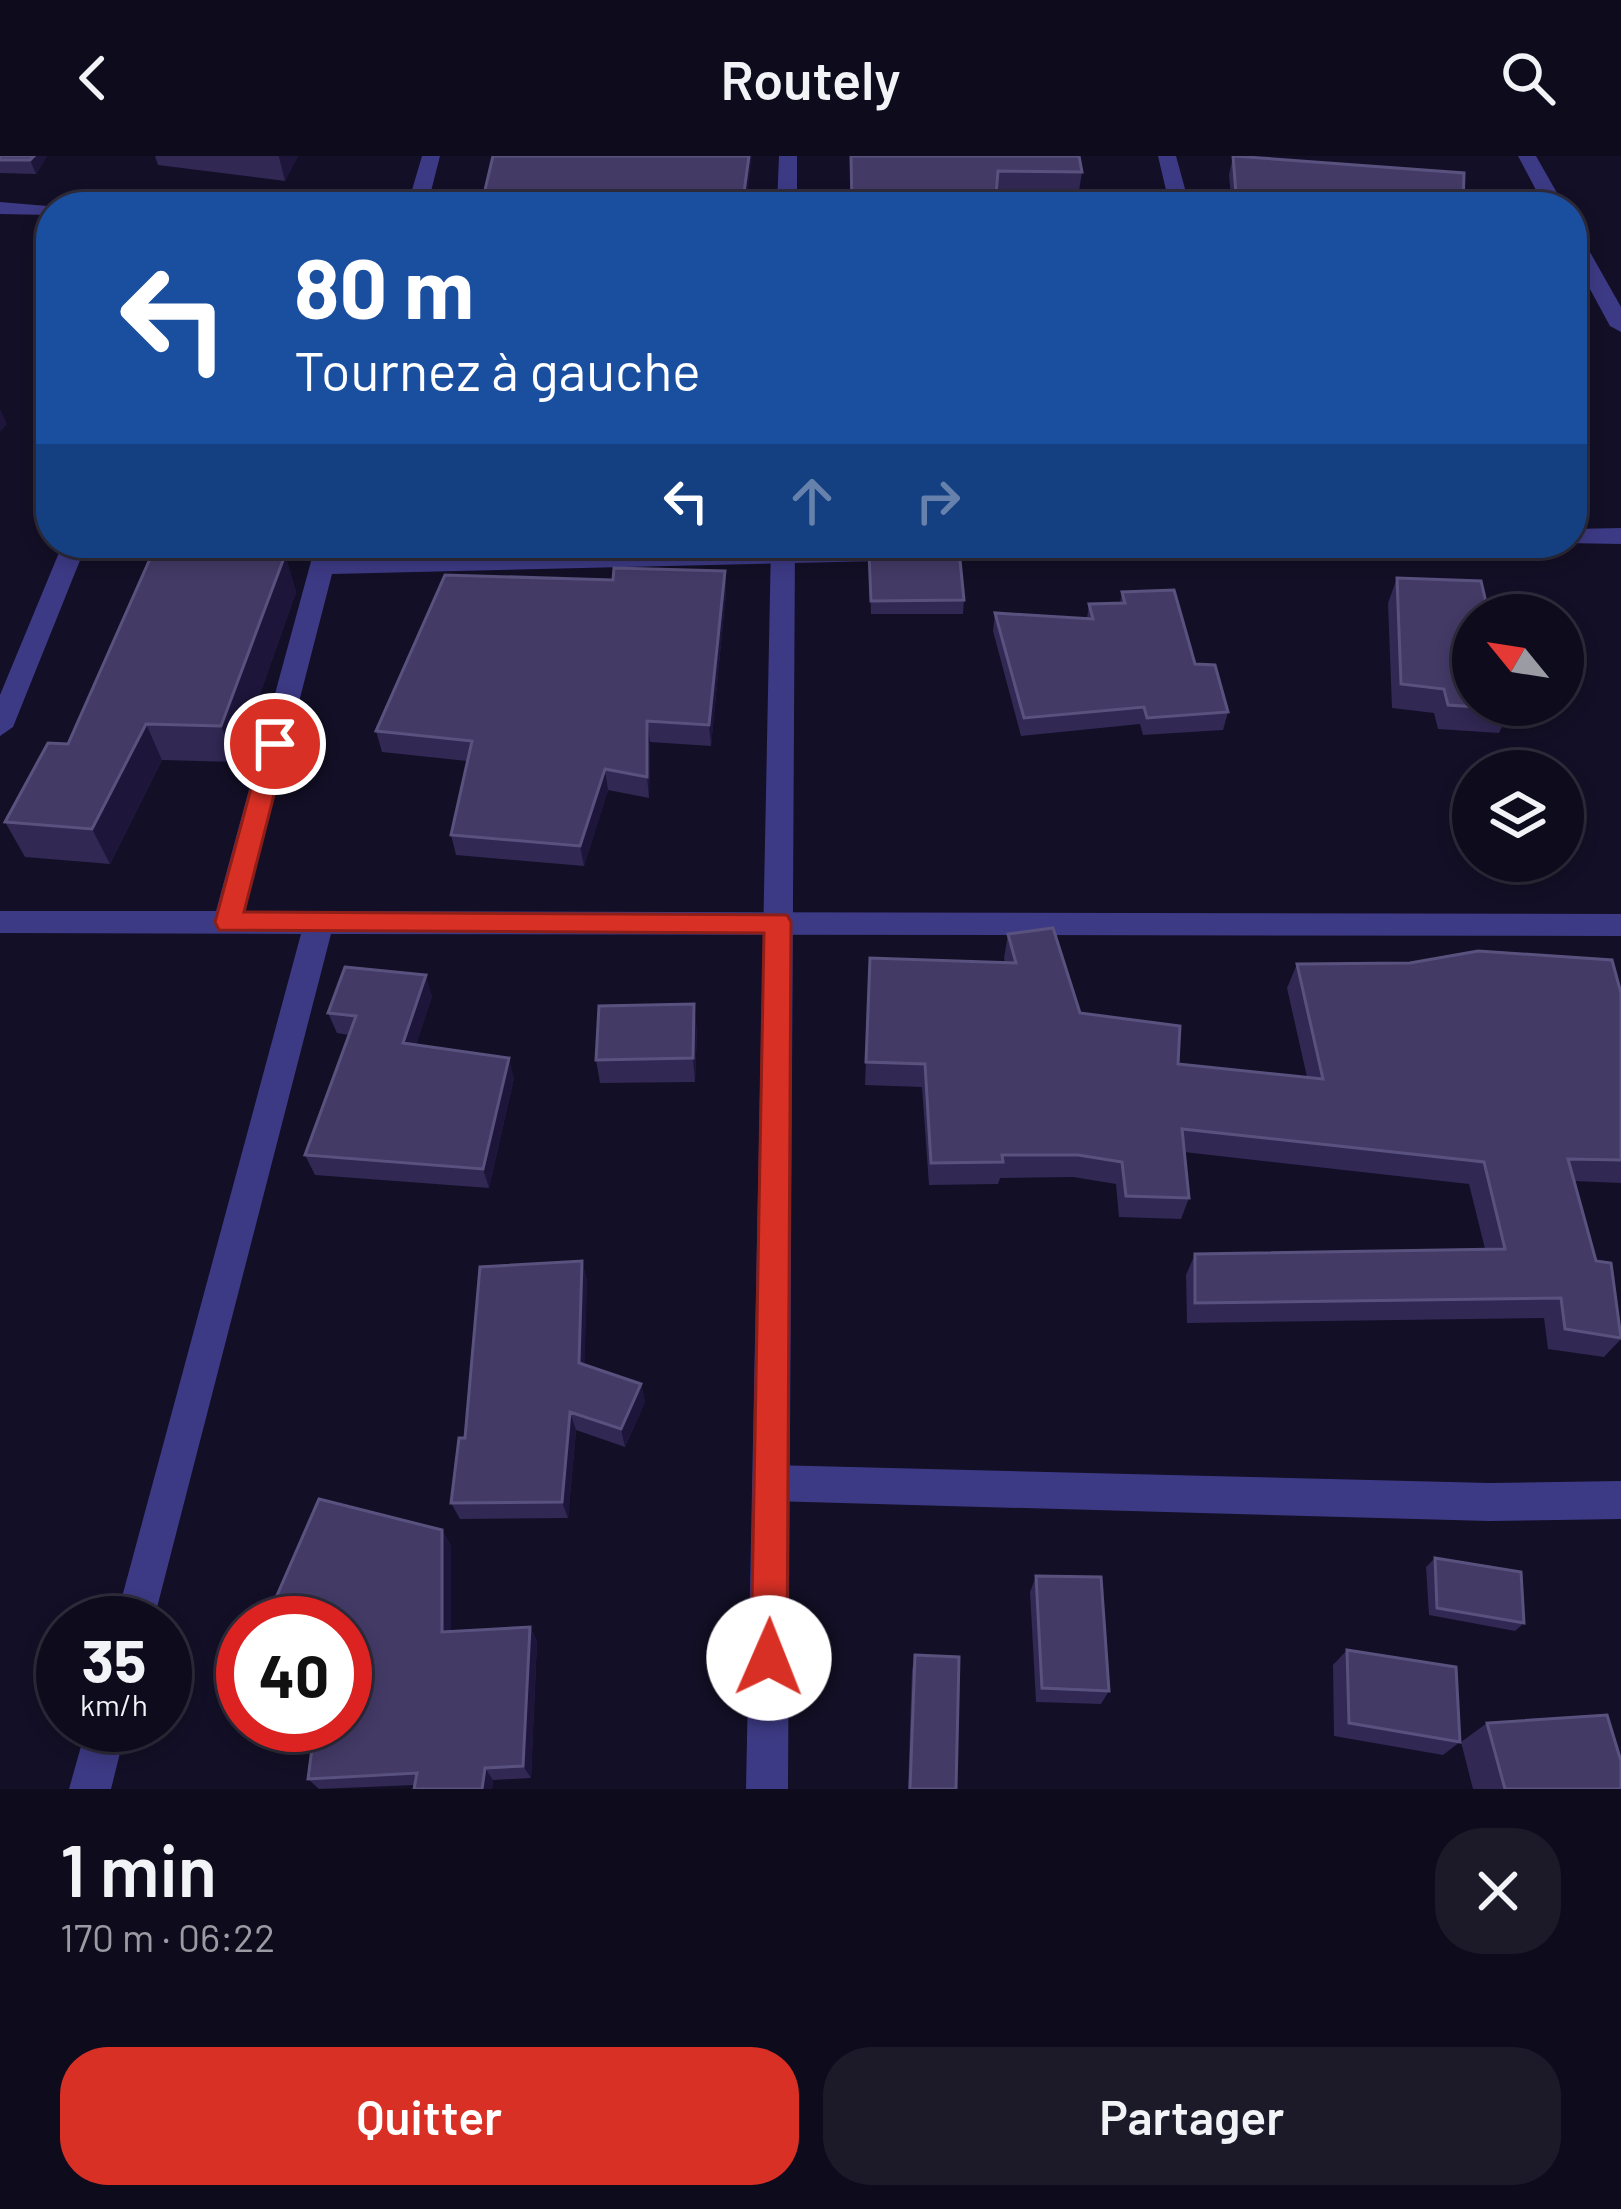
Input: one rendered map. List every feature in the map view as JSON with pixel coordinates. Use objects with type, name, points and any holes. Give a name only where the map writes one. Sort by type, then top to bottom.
[{"type":"street","points":[[421,192],[431,156]]},
{"type":"street","points":[[787,192],[788,156]]},
{"type":"street","points":[[1167,156],[1176,192]]},
{"type":"street","points":[[1527,156],[1547,192]]},
{"type":"street","points":[[0,208],[36,209]]},
{"type":"street","points":[[1587,265],[1621,326]]},
{"type":"street","points":[[1587,537],[1621,536]]},
{"type":"street","points":[[0,728],[69,558]]},
{"type":"street","points":[[228,922],[325,558]]},
{"type":"street","points":[[767,1789],[783,558]]},
{"type":"street","points":[[0,922],[1621,925]]},
{"type":"street","points":[[141,1596],[320,922]]},
{"type":"street","points":[[771,1483],[1490,1502],[1621,1500]]},
{"type":"street","points":[[90,1789],[100,1752]]},
{"type":"building","points":[[0,156],[34,156],[0,160]]},
{"type":"building","points":[[493,156],[749,156],[744,192],[485,192]]},
{"type":"building","points":[[851,156],[1079,156],[1082,172],[998,171],[996,192],[852,192]]},
{"type":"building","points":[[1233,156],[1464,173],[1463,192],[1236,192]]},
{"type":"building","points":[[150,558],[284,558],[221,726],[146,724],[92,829],[5,822],[48,743],[68,744]]},
{"type":"building","points":[[869,558],[960,558],[964,600],[871,601]]},
{"type":"building","points":[[614,568],[725,571],[709,725],[647,721],[647,777],[605,769],[580,846],[451,835],[472,741],[376,731],[445,575],[613,580]]},
{"type":"building","points":[[1397,578],[1481,581],[1484,594],[1452,594],[1452,705],[1444,689],[1401,684]]},
{"type":"building","points":[[1174,590],[1195,664],[1215,665],[1228,712],[1147,718],[1144,707],[1024,718],[995,613],[1093,619],[1089,604],[1125,603],[1122,592]]},
{"type":"building","points":[[1053,928],[1080,1013],[1180,1026],[1178,1064],[1323,1079],[1297,964],[1410,963],[1478,951],[1612,960],[1621,993],[1621,1160],[1568,1159],[1596,1261],[1611,1263],[1621,1338],[1565,1329],[1561,1298],[1195,1303],[1195,1254],[1505,1249],[1484,1162],[1182,1129],[1189,1198],[1126,1196],[1122,1162],[1078,1155],[1002,1155],[1003,1162],[931,1163],[925,1064],[866,1062],[870,958],[1016,963],[1008,934]]},
{"type":"building","points":[[345,967],[426,975],[403,1043],[509,1058],[483,1169],[305,1155],[356,1016],[328,1013]]},
{"type":"building","points":[[694,1004],[693,1058],[596,1060],[599,1006]]},
{"type":"building","points":[[582,1261],[579,1363],[641,1384],[621,1429],[570,1412],[562,1502],[451,1503],[459,1438],[465,1438],[480,1267]]},
{"type":"building","points":[[319,1499],[442,1530],[442,1632],[530,1627],[523,1766],[485,1768],[482,1789],[414,1789],[417,1773],[308,1779],[312,1752],[372,1752],[372,1596],[277,1596]]},
{"type":"building","points":[[1435,1558],[1521,1572],[1524,1623],[1437,1608]]},
{"type":"building","points":[[1036,1576],[1101,1577],[1109,1691],[1042,1688]]},
{"type":"building","points":[[1347,1650],[1456,1667],[1460,1742],[1349,1723]]},
{"type":"building","points":[[915,1655],[959,1657],[956,1789],[910,1789]]},
{"type":"building","points":[[1607,1715],[1621,1761],[1621,1789],[1505,1789],[1487,1723]]},
{"type":"route","points":[[275,744],[228,922],[778,922],[769,1658]]}]
